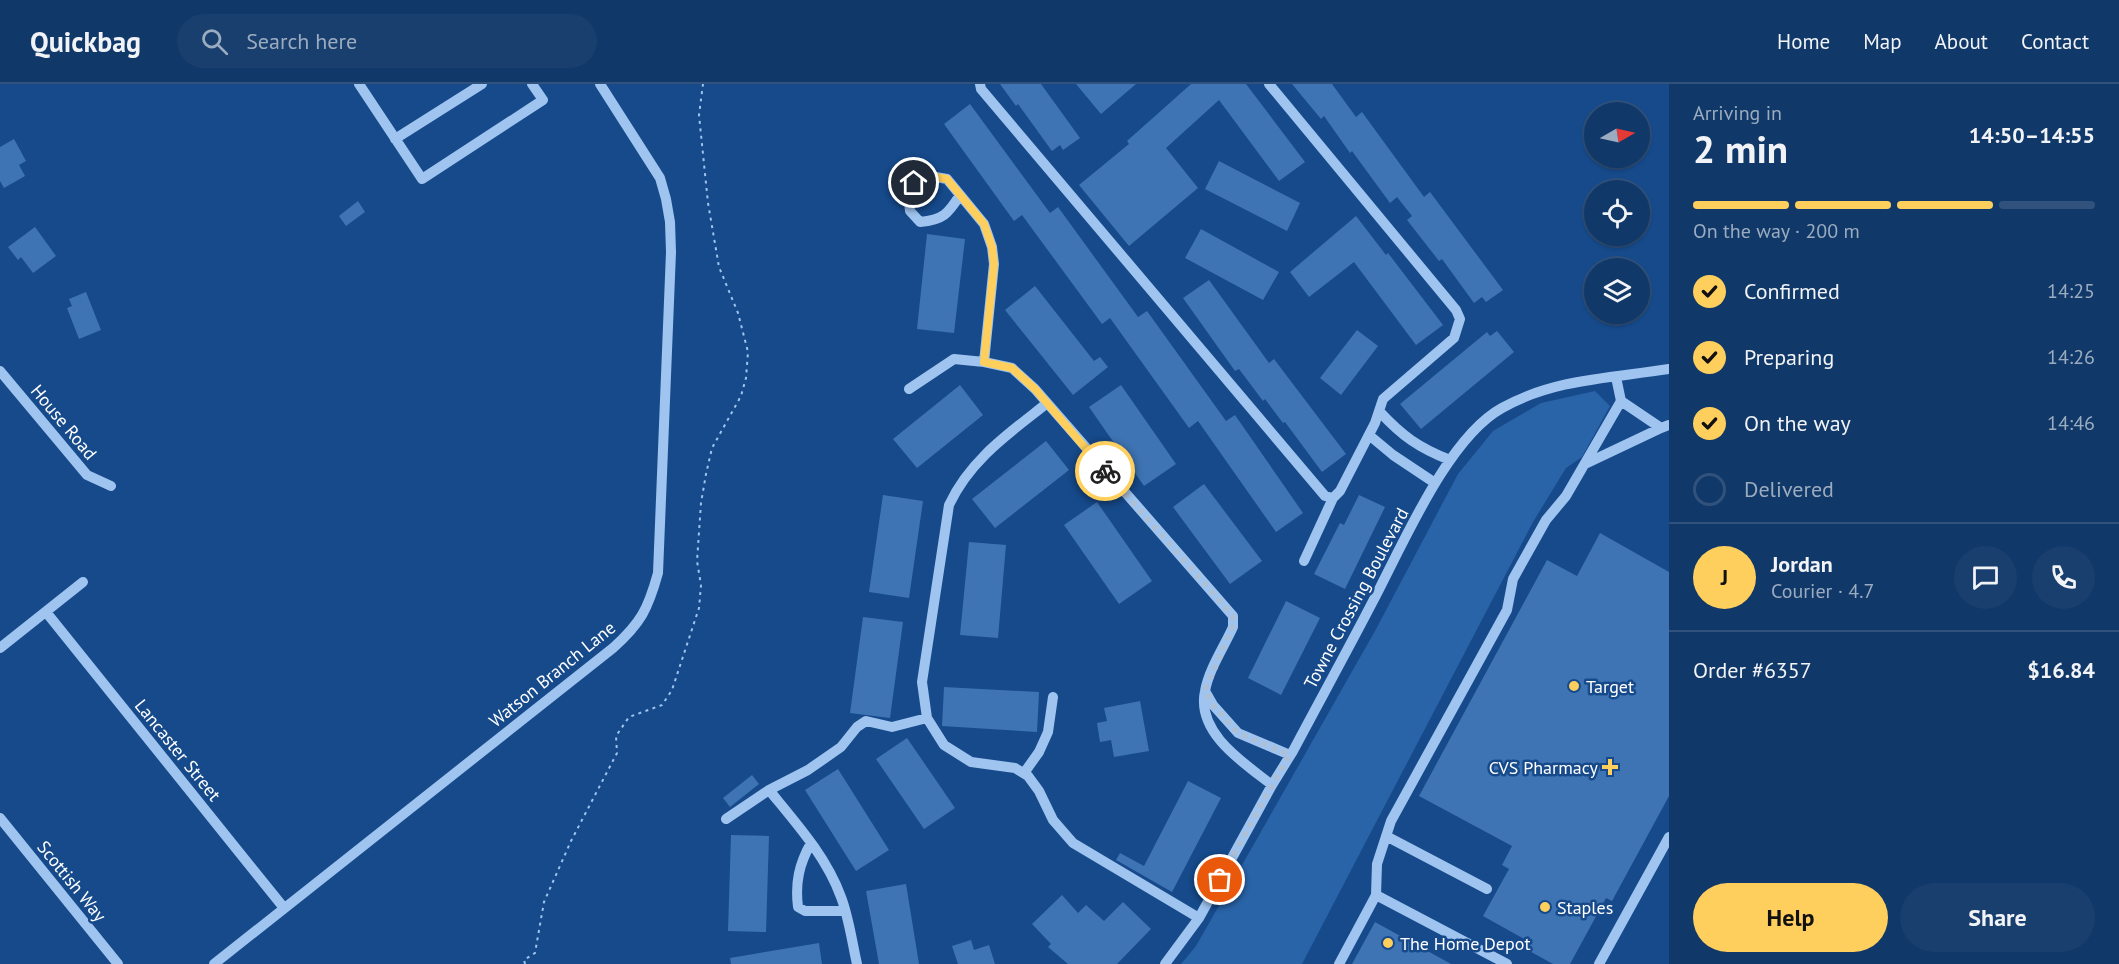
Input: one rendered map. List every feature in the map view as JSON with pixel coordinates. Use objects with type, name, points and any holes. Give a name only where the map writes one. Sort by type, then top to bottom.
[{"type":"street","points":[[359,84],[422,179],[543,100],[532,84]]},
{"type":"street","points":[[395,139],[482,84]]},
{"type":"street","name":"Watson Branch Lane","points":[[214,964],[613,648],[631,632],[643,615],[651,597],[658,573],[671,252],[670,222],[660,178],[600,84]]},
{"type":"street","points":[[980,84],[981,89],[1325,496],[1333,498]]},
{"type":"street","points":[[1269,84],[1456,310],[1460,319],[1454,338],[1383,399],[1369,435],[1340,491],[1333,498],[1304,561]]},
{"type":"street","points":[[960,195],[949,212],[934,221],[920,222],[910,211],[908,192],[914,183],[930,176],[947,179],[984,224],[992,247],[994,264],[984,362]]},
{"type":"street","points":[[909,389],[954,359],[1012,368],[1035,389],[1233,616],[1233,627],[1205,690],[1203,705],[1210,727],[1228,748],[1272,785]]},
{"type":"street","name":"Towne Crossing Boulevard","points":[[1165,964],[1199,918],[1290,755],[1435,483],[1476,426],[1499,409],[1527,395],[1560,385],[1669,369]]},
{"type":"street","name":"House Road","points":[[0,371],[87,475],[111,486]]},
{"type":"street","points":[[1339,964],[1376,895],[1377,864],[1391,821],[1507,610],[1513,579],[1546,520],[1566,496],[1621,401],[1616,377]]},
{"type":"street","points":[[1621,401],[1665,427]]},
{"type":"street","points":[[1046,404],[996,443],[973,466],[958,485],[949,505],[922,682],[927,718],[944,745],[970,762],[1015,768],[1024,773],[1040,791],[1053,820],[1073,843],[1199,918]]},
{"type":"street","points":[[1379,411],[1392,426],[1425,450],[1450,460]]},
{"type":"street","points":[[1585,464],[1665,427]]},
{"type":"street","points":[[1369,435],[1393,455],[1435,483]]},
{"type":"street","points":[[0,648],[83,582]]},
{"type":"street","name":"Lancaster Street","points":[[46,612],[284,908]]},
{"type":"street","points":[[1205,690],[1213,705],[1238,733],[1290,755]]},
{"type":"street","points":[[1024,773],[1048,732],[1053,697]]},
{"type":"street","points":[[726,819],[769,790],[808,770],[841,747],[857,727],[866,721],[892,727],[927,718]]},
{"type":"street","points":[[1228,748],[1238,733]]},
{"type":"street","points":[[769,790],[812,843],[835,881],[845,911],[857,964]]},
{"type":"street","name":"Scottish Way","points":[[0,818],[118,964]]},
{"type":"street","points":[[1386,836],[1487,889]]},
{"type":"street","points":[[1599,964],[1669,837]]},
{"type":"street","points":[[812,843],[802,859],[796,889],[798,907],[805,911],[845,911]]},
{"type":"street","points":[[1376,895],[1507,964]]},
{"type":"shaded area","points":[[1595,391],[1610,406],[1582,457],[1566,468],[1533,522],[1302,964],[1181,964],[1196,946],[1375,631],[1458,474],[1493,431],[1541,403]]},
{"type":"building","points":[[1000,84],[1041,84],[1080,138],[1063,150],[1060,145],[1052,151],[1018,104],[1016,106]]},
{"type":"building","points":[[1076,84],[1136,84],[1101,114]]},
{"type":"building","points":[[1191,84],[1246,84],[1305,162],[1279,181],[1219,100],[1166,148],[1198,188],[1129,246],[1079,185],[1129,144],[1127,141]]},
{"type":"building","points":[[1292,84],[1332,84],[1356,117],[1362,112],[1424,197],[1430,192],[1503,290],[1486,302],[1482,297],[1474,303],[1442,259],[1439,261],[1407,220],[1412,216],[1397,197],[1390,203],[1324,116],[1321,119]]},
{"type":"building","points":[[970,104],[1050,213],[1058,207],[1138,317],[1147,311],[1226,421],[1235,415],[1303,513],[1276,532],[1198,421],[1189,428],[1110,318],[1102,324],[1022,215],[1014,221],[944,124]]},
{"type":"building","points":[[14,139],[26,161],[19,165],[25,176],[4,188],[0,181],[0,147]]},
{"type":"building","points":[[1219,161],[1300,203],[1287,231],[1205,189]]},
{"type":"building","points":[[358,201],[365,212],[346,226],[339,216]]},
{"type":"building","points":[[1356,216],[1386,255],[1388,253],[1443,325],[1416,345],[1354,262],[1309,297],[1290,272]]},
{"type":"building","points":[[35,227],[56,256],[33,273],[21,257],[18,260],[8,247]]},
{"type":"building","points":[[1201,229],[1279,272],[1263,300],[1185,258]]},
{"type":"building","points":[[927,234],[965,239],[954,333],[917,329]]},
{"type":"building","points":[[1209,280],[1269,363],[1274,359],[1346,454],[1322,472],[1285,422],[1283,423],[1265,399],[1263,401],[1239,369],[1235,371],[1183,298]]},
{"type":"building","points":[[1035,286],[1094,361],[1100,357],[1108,367],[1073,395],[1005,310]]},
{"type":"building","points":[[86,292],[101,330],[79,339],[67,308],[72,306],[69,299]]},
{"type":"building","points":[[1357,330],[1378,346],[1341,395],[1320,378]]},
{"type":"building","points":[[1497,331],[1514,352],[1421,429],[1400,404],[1487,332],[1490,336]]},
{"type":"building","points":[[960,385],[983,415],[917,468],[893,439]]},
{"type":"building","points":[[1121,385],[1176,464],[1144,486],[1089,407]]},
{"type":"building","points":[[1046,441],[1069,470],[995,528],[972,499]]},
{"type":"building","points":[[1204,484],[1262,561],[1230,584],[1173,507]]},
{"type":"building","points":[[883,495],[923,501],[909,598],[869,592]]},
{"type":"building","points":[[1359,495],[1385,507],[1345,589],[1314,574],[1340,523],[1344,525]]},
{"type":"building","points":[[1097,502],[1152,581],[1119,604],[1064,525]]},
{"type":"building","name":"Target","points":[[1600,533],[1669,572],[1669,796],[1612,901],[1606,898],[1570,964],[1553,964],[1522,947],[1526,940],[1483,916],[1509,869],[1502,865],[1512,846],[1419,796],[1547,560],[1577,576]]},
{"type":"building","points":[[969,542],[1006,545],[998,638],[960,635]]},
{"type":"building","points":[[1286,601],[1320,618],[1281,695],[1248,678]]},
{"type":"building","points":[[863,617],[903,622],[890,718],[850,713]]},
{"type":"building","points":[[944,687],[1039,692],[1037,732],[942,726]]},
{"type":"building","points":[[1140,701],[1149,751],[1114,757],[1111,740],[1100,742],[1097,723],[1107,721],[1104,708]]},
{"type":"building","points":[[907,738],[955,808],[924,829],[876,759]]},
{"type":"building","points":[[838,769],[889,850],[856,871],[805,790]]},
{"type":"building","points":[[752,775],[759,784],[730,807],[723,798]]},
{"type":"building","points":[[1188,781],[1221,798],[1172,892],[1116,860],[1120,853],[1144,866]]},
{"type":"building","points":[[731,835],[769,836],[766,932],[728,931]]},
{"type":"building","points":[[906,884],[919,964],[879,964],[866,891]]},
{"type":"building","points":[[1062,895],[1078,913],[1086,905],[1104,921],[1123,902],[1151,929],[1117,964],[1068,964],[1048,947],[1051,944],[1032,924]]},
{"type":"building","name":"The Home Depot","points":[[1375,922],[1451,964],[1352,964]]},
{"type":"building","points":[[971,940],[974,950],[989,945],[995,964],[958,964],[952,946]]},
{"type":"building","points":[[819,943],[822,964],[731,964],[730,958]]},
{"type":"way so far","points":[[1105,471],[1233,616],[1233,627],[1205,690],[1213,705],[1238,733],[1290,755],[1220,880]]},
{"type":"place","name":"Target","points":[[1574,686]]},
{"type":"place","name":"CVS Pharmacy","points":[[1610,767]]},
{"type":"place","name":"Staples","points":[[1545,907]]},
{"type":"place","name":"The Home Depot","points":[[1388,943]]},
{"type":"route","points":[[914,183],[930,176],[947,179],[984,224],[992,247],[994,264],[984,362],[1012,368],[1035,389],[1105,471]]}]
